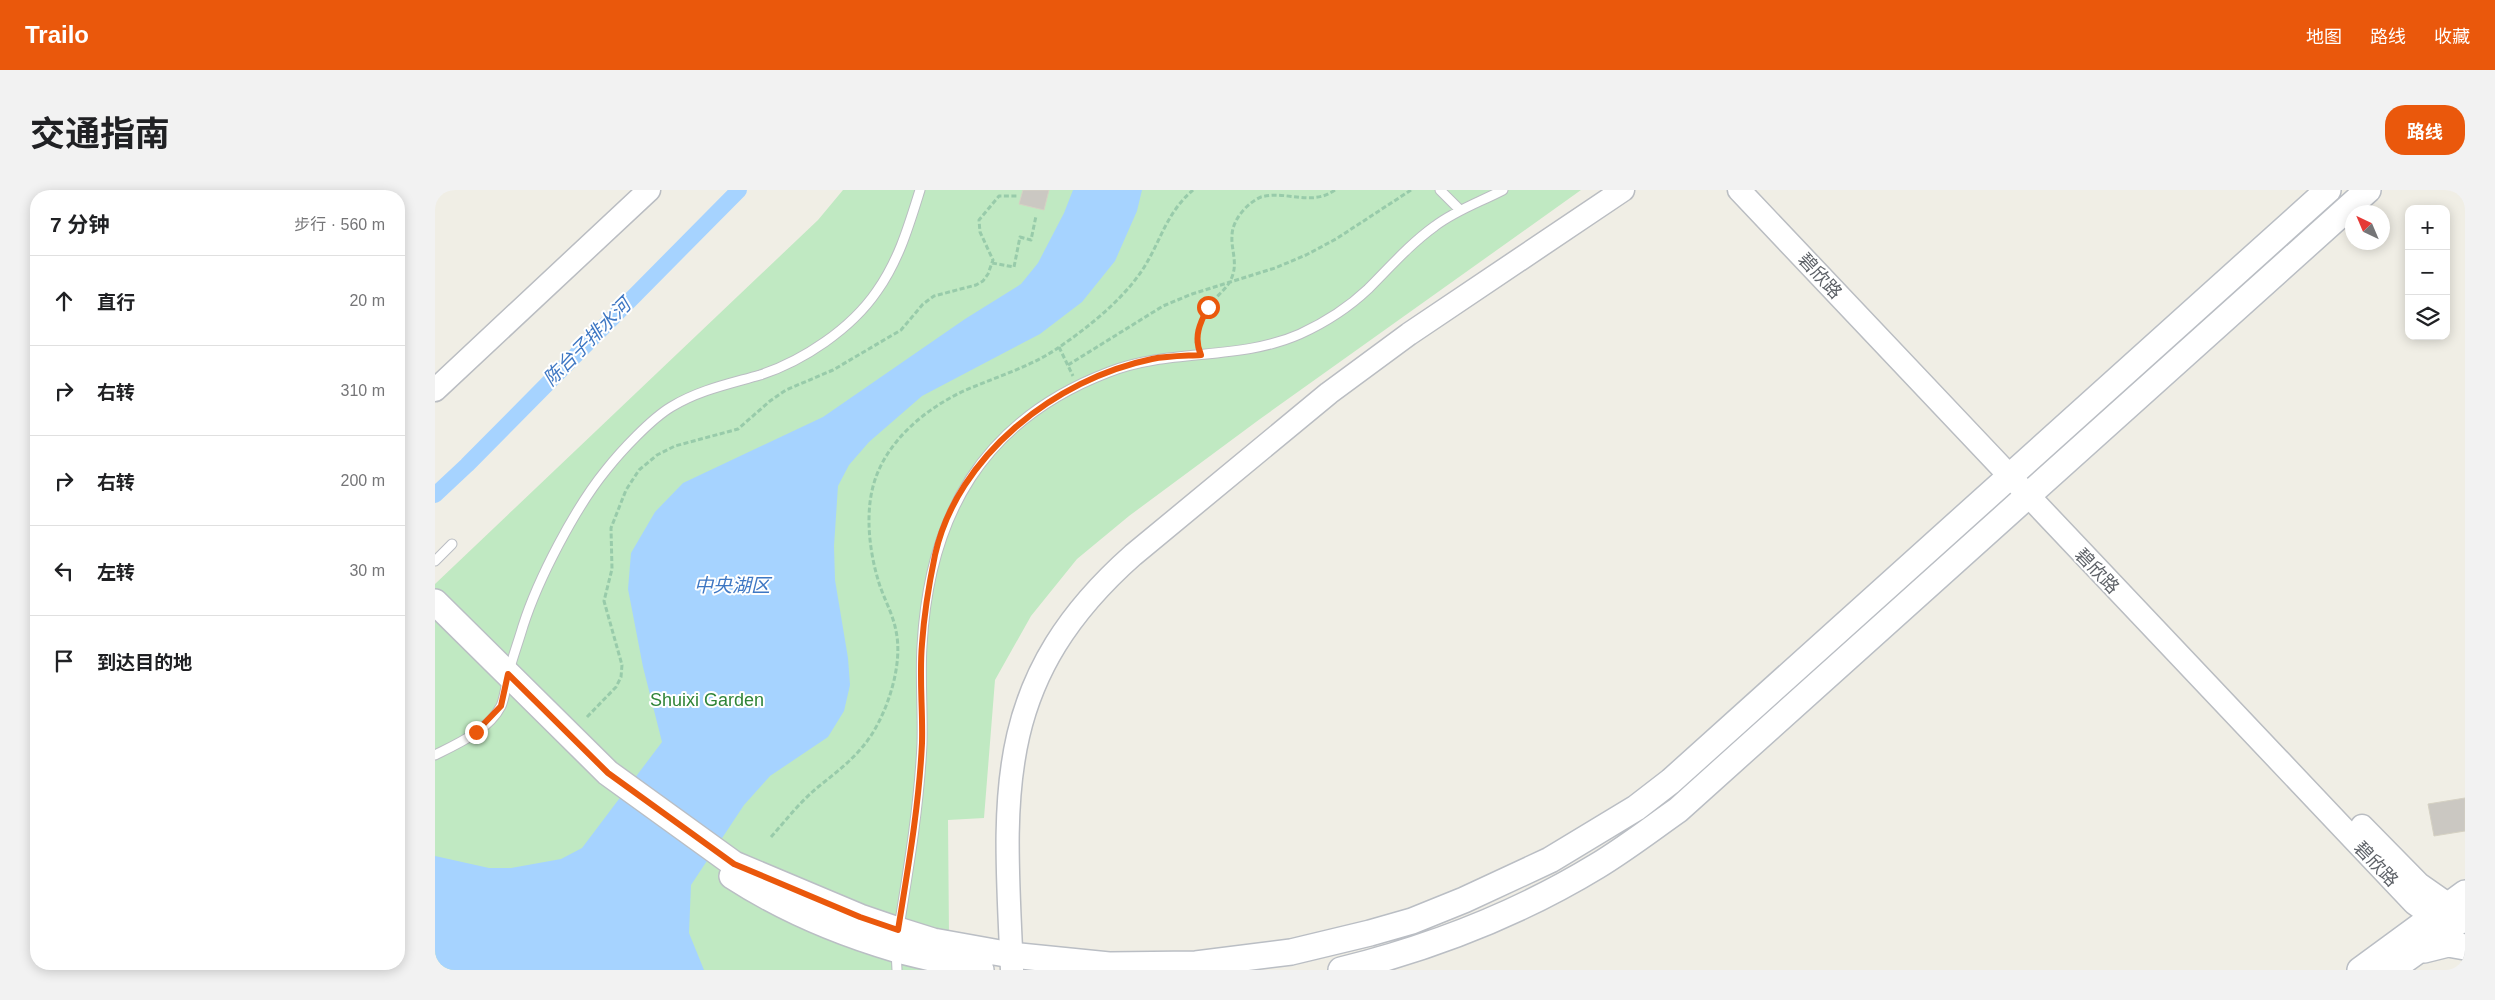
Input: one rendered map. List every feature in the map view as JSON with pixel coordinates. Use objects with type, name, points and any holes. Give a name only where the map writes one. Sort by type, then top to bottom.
[{"type":"main road","points":[[897,950],[933,941],[1007,962],[1152,966],[1196,964],[1291,952],[1412,921],[1504,882],[1550,860],[1636,808],[1671,781],[2328,190]]},
{"type":"main road","points":[[1341,970],[1381,960],[1458,934],[1513,910],[1590,870],[1640,837],[1717,777],[2368,190]]},
{"type":"main road","points":[[435,602],[507,682]]},
{"type":"main road","points":[[435,619],[507,682],[605,778],[731,868],[761,895],[809,918],[897,950],[981,970]]},
{"type":"main road","points":[[2400,956],[2457,924]]},
{"type":"main road","points":[[2360,970],[2440,945],[2457,924]]},
{"type":"street","points":[[435,390],[649,190]]},
{"type":"street","points":[[1007,962],[997,802],[1004,756],[1013,719],[1026,683],[1048,640],[1069,610],[1094,580],[1114,562],[1324,389],[1428,312],[1607,190]]},
{"type":"street","points":[[1007,962],[1007,817],[1012,760],[1028,700],[1041,668],[1079,610],[1102,583],[1133,556],[1329,393],[1425,324],[1623,190]]},
{"type":"street","name":"碧欣路","points":[[1739,190],[2013,472],[2413,903],[2457,924]]},
{"type":"street","name":"碧欣路","points":[[1751,190],[1992,445],[2013,472]]},
{"type":"lane","points":[[435,755],[476,732],[501,706],[524,623],[540,584],[581,506],[606,470],[635,439],[669,408],[698,393],[762,374],[792,360],[826,341],[853,319],[877,292],[893,266],[907,235],[920,190]]},
{"type":"lane","points":[[1440,190],[1460,210]]},
{"type":"lane","points":[[897,950],[914,832],[922,743],[922,646],[936,553],[953,506],[982,463],[1006,434],[1036,412],[1078,386],[1109,372],[1152,359],[1243,350],[1275,344],[1303,333],[1334,316],[1367,290],[1412,245],[1437,224],[1460,210],[1503,190]]},
{"type":"lane","points":[[435,561],[452,544]]},
{"type":"path","points":[[1201,355],[1196,344],[1198,328],[1208,307],[1223,293],[1233,274],[1235,260],[1232,234],[1245,207],[1260,197],[1272,194],[1287,192],[1302,197],[1316,197],[1335,190]]},
{"type":"path","points":[[1068,365],[1163,306],[1229,282],[1275,268],[1306,255],[1336,239],[1411,190]]},
{"type":"path","points":[[587,717],[616,688],[621,677],[622,665],[604,601],[612,570],[611,528],[626,490],[639,470],[657,456],[675,446],[738,429],[770,401],[786,390],[833,370],[901,330],[928,299],[946,291],[976,285],[983,281],[992,262],[991,254],[980,232],[979,220],[999,196],[1017,196]]},
{"type":"path","points":[[992,262],[1014,267],[1021,237],[1031,240],[1037,216]]},
{"type":"path","points":[[1059,347],[1078,386]]},
{"type":"green space","name":"Shuixi Garden","points":[[843,190],[1581,190],[1260,419],[1129,516],[1077,559],[1031,616],[995,680],[984,818],[948,820],[949,936],[952,970],[435,970],[435,584],[818,220]]},
{"type":"water","name":"中央湖区","points":[[1073,190],[1142,190],[1137,211],[1115,261],[1082,302],[1040,334],[922,396],[869,442],[849,465],[838,486],[834,546],[835,580],[848,658],[850,685],[844,711],[828,737],[770,776],[744,805],[691,885],[689,933],[704,970],[435,970],[435,856],[489,868],[511,868],[561,859],[582,848],[662,742],[643,667],[628,589],[631,553],[655,512],[683,483],[823,417],[965,319],[1021,284],[1038,263],[1064,213]]},
{"type":"building","points":[[1023,190],[1049,190],[1044,210],[1019,204]]},
{"type":"building","points":[[2465,798],[2465,831],[2434,836],[2428,804]]},
{"type":"waterway","name":"陈台子排水河","points":[[435,495],[739,190]]},
{"type":"route","points":[[476,732],[501,706],[508,674],[608,773],[734,864],[860,917],[898,930],[914,832],[922,743],[922,646],[927,600],[936,553],[953,506],[976,470],[1006,434],[1074,388],[1109,372],[1152,359],[1201,355],[1196,344],[1198,328],[1208,307]]}]
